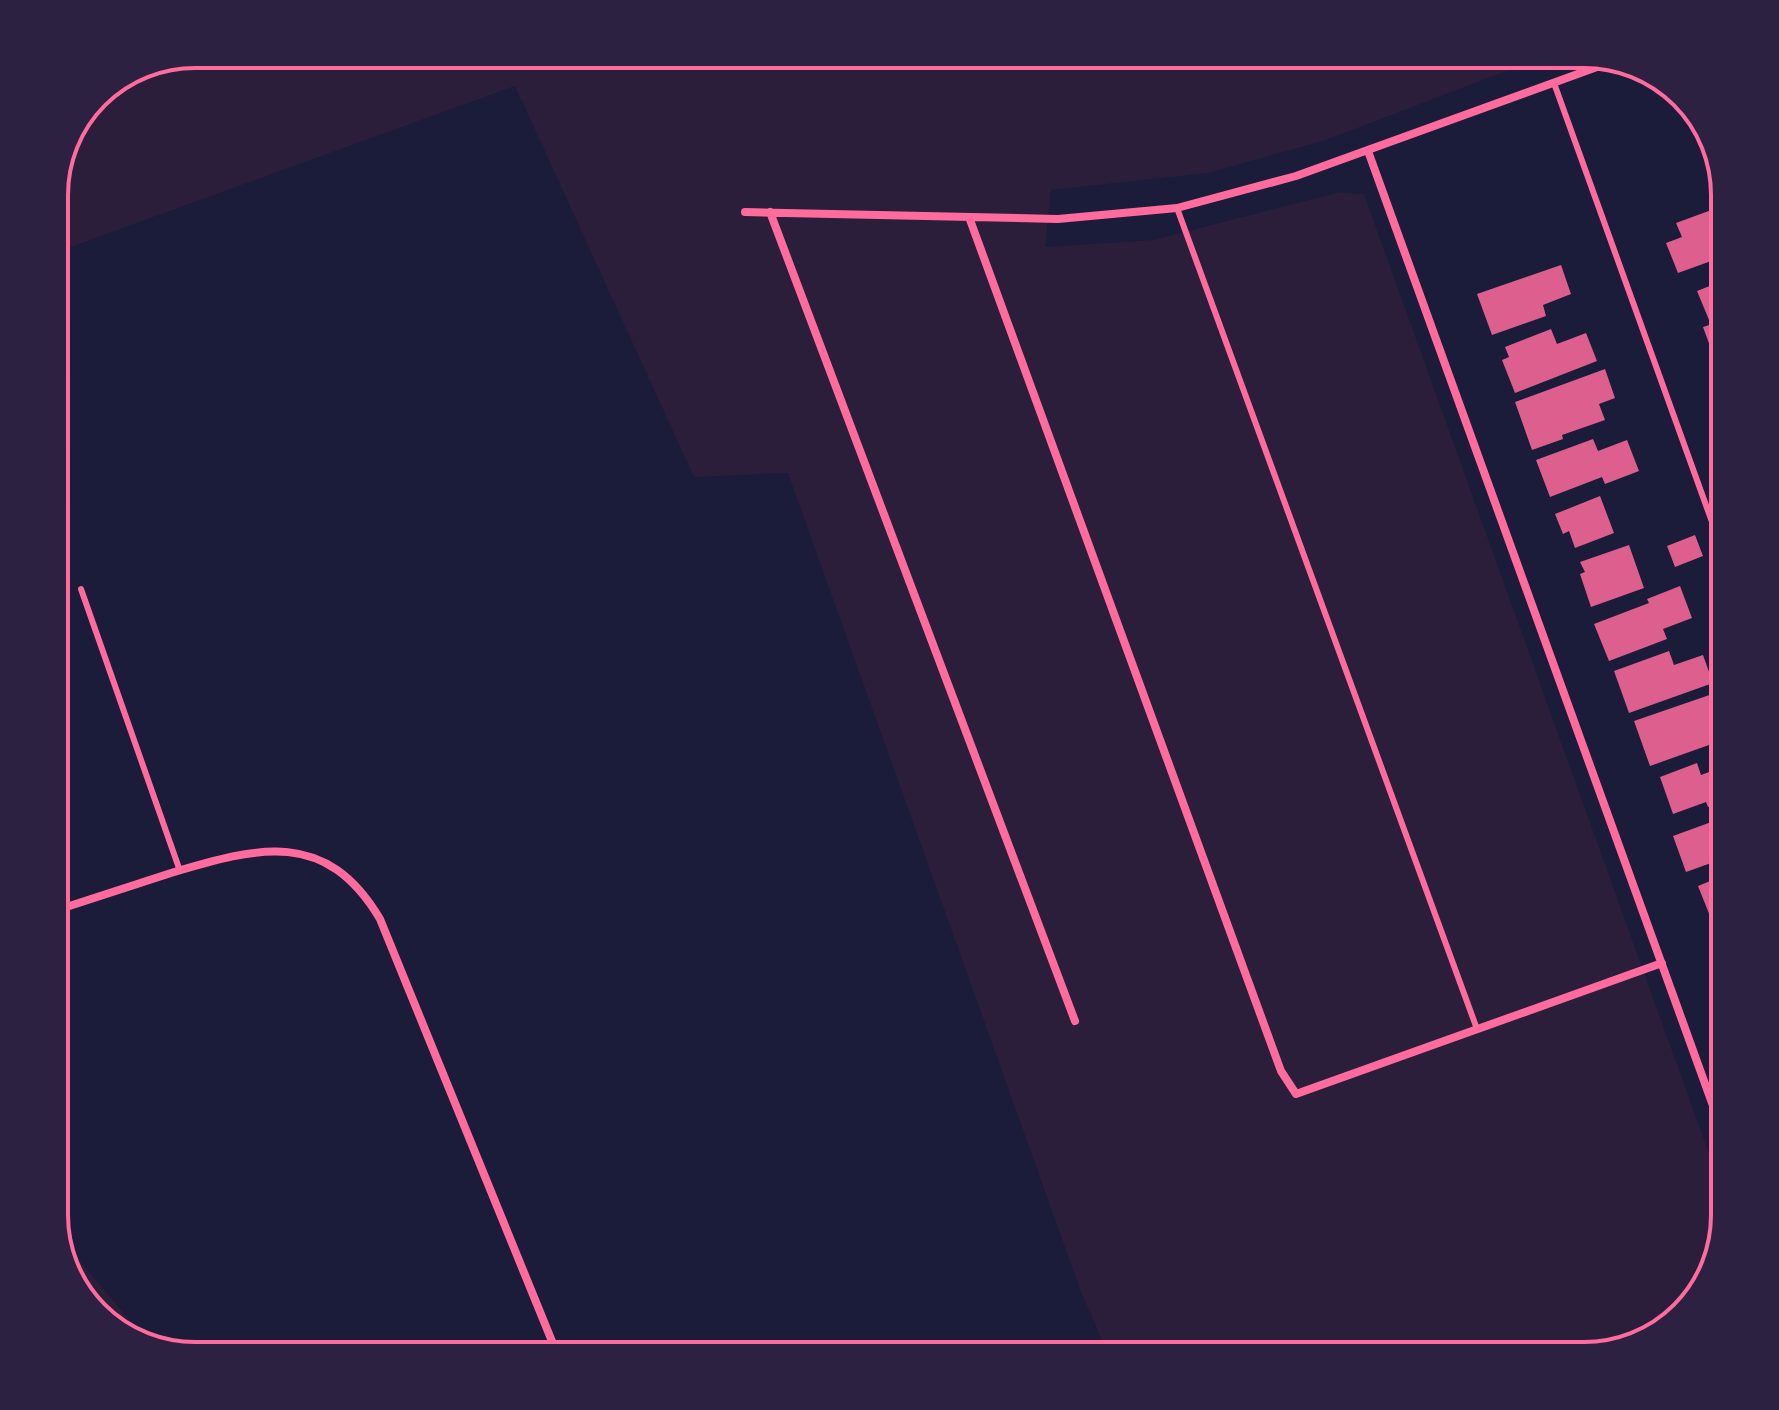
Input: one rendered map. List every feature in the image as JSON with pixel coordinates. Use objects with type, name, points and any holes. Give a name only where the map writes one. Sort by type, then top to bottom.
[{"type":"street","points":[[745,212],[1058,219],[1177,208],[1296,176],[1593,69]]},
{"type":"street","points":[[1368,151],[1711,1100]]},
{"type":"street","points":[[770,212],[1075,1021]]},
{"type":"street","points":[[969,217],[1281,1071],[1296,1094],[1662,963]]},
{"type":"street","points":[[68,907],[240,854],[286,852],[317,858],[343,873],[363,894],[380,919],[552,1342]]},
{"type":"lane","points":[[1554,83],[1711,519]]},
{"type":"lane","points":[[1177,208],[1477,1029]]},
{"type":"lane","points":[[81,589],[180,871]]},
{"type":"shaded area","points":[[1514,68],[1326,140],[1208,173],[1051,190],[1045,247],[1153,240],[1340,192],[1364,194],[1711,1159],[1709,1239],[1694,1278],[1679,1299],[1661,1316],[1640,1329],[1600,1341],[1103,1342],[1081,1292],[788,473],[694,477],[515,86],[68,248],[68,187],[72,162],[89,125],[105,105],[125,89],[171,70]]},
{"type":"shaded area","points":[[75,1255],[135,1326],[111,1310],[94,1292]]},
{"type":"building","points":[[1711,210],[1711,261],[1678,273],[1666,243],[1682,237],[1676,223]]},
{"type":"building","points":[[1561,265],[1571,294],[1543,305],[1546,316],[1492,335],[1477,294]]},
{"type":"building","points":[[1711,286],[1711,319],[1709,320],[1697,291]]},
{"type":"building","points":[[1711,324],[1711,349],[1703,327]]},
{"type":"building","points":[[1551,329],[1557,344],[1586,333],[1597,361],[1515,393],[1502,360],[1509,357],[1505,347]]},
{"type":"building","points":[[1605,369],[1615,398],[1599,404],[1605,420],[1562,435],[1563,439],[1532,450],[1515,402]]},
{"type":"building","points":[[1593,439],[1598,451],[1627,440],[1639,471],[1605,484],[1602,477],[1550,497],[1536,460]]},
{"type":"building","points":[[1600,496],[1614,533],[1575,548],[1569,531],[1563,534],[1555,514]]},
{"type":"building","points":[[1695,535],[1703,556],[1675,567],[1667,546]]},
{"type":"building","points":[[1629,545],[1644,588],[1591,607],[1580,574],[1585,572],[1580,562]]},
{"type":"building","points":[[1680,586],[1692,618],[1663,629],[1667,639],[1609,661],[1594,624],[1649,603],[1647,599]]},
{"type":"building","points":[[1669,651],[1674,665],[1703,655],[1711,684],[1629,713],[1614,671]]},
{"type":"building","points":[[1711,694],[1711,744],[1650,766],[1634,721]]},
{"type":"building","points":[[1697,763],[1701,775],[1711,771],[1711,806],[1708,807],[1706,802],[1673,814],[1660,777]]},
{"type":"building","points":[[1711,822],[1711,863],[1686,872],[1673,836]]},
{"type":"building","points":[[1711,881],[1711,918],[1698,886]]}]
